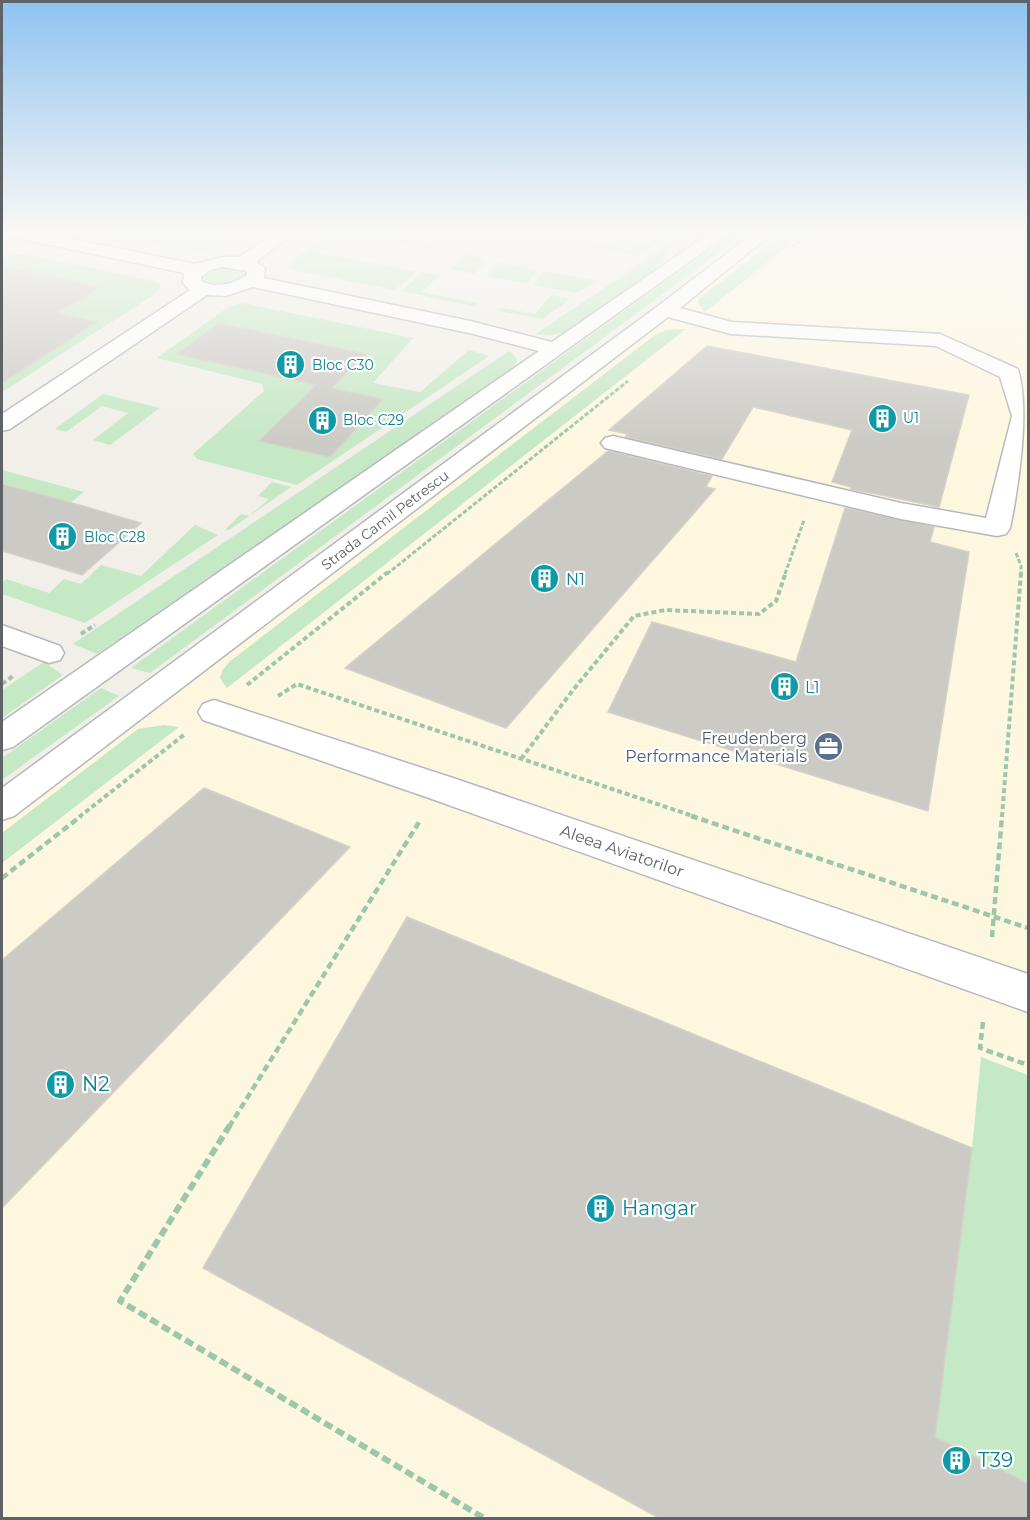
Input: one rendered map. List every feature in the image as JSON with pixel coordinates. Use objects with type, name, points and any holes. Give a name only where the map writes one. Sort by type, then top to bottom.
[{"type":"street","points":[[2,424],[170,302]]},
{"type":"street","points":[[351,302],[470,327],[556,349]]},
{"type":"street","points":[[2,738],[623,302]]},
{"type":"street","name":"Strada Camil Petrescu","points":[[2,806],[675,302]]},
{"type":"street","points":[[613,443],[901,511],[997,528],[1023,416],[1010,374],[940,340],[731,328],[665,310]]},
{"type":"street","points":[[2,635],[49,653]]},
{"type":"street","name":"Aleea Aviatorilor","points":[[227,716],[441,788],[1029,993]]},
{"type":"path","points":[[2,878],[227,716],[629,380]]},
{"type":"path","points":[[521,759],[573,690],[634,616],[665,610],[759,614],[776,602],[814,491]]},
{"type":"path","points":[[995,917],[1021,566],[1012,543],[997,528]]},
{"type":"path","points":[[227,716],[297,684],[1029,928]]},
{"type":"path","points":[[441,788],[120,1301],[484,1518]]},
{"type":"path","points":[[987,978],[980,1048],[1029,1065]]},
{"type":"shaded area","points":[[663,302],[1028,302],[1028,1518],[2,1518],[2,793]]},
{"type":"green space","points":[[75,302],[143,302],[2,392],[2,369],[17,373],[96,323],[57,313]]},
{"type":"green space","points":[[454,302],[477,303],[474,306]]},
{"type":"green space","points":[[545,302],[566,302],[543,319],[498,311],[502,308],[535,314]]},
{"type":"green space","points":[[584,302],[611,302],[567,332],[551,335],[536,334]]},
{"type":"green space","points":[[637,302],[652,302],[150,673],[131,668]]},
{"type":"green space","points":[[698,302],[718,302],[705,312]]},
{"type":"green space","points":[[242,303],[413,338],[373,383],[420,392],[469,350],[489,356],[297,485],[197,459],[193,454],[264,391],[262,384],[157,358],[230,306]],"holes":[[[218,323],[366,354],[331,388],[383,399],[329,457],[259,441],[316,385],[177,354]]]},
{"type":"green space","points":[[686,329],[227,688],[220,678],[229,662],[655,335],[666,330]]},
{"type":"green space","points":[[509,351],[516,357],[517,362],[509,372],[97,654],[73,644]]},
{"type":"green space","points":[[103,394],[160,408],[110,445],[93,440],[128,413],[102,406],[66,432],[55,429]]},
{"type":"green space","points":[[2,470],[84,492],[70,503],[2,483]]},
{"type":"green space","points":[[272,482],[291,487],[229,530],[225,530],[241,514],[249,516],[269,499],[258,496]]},
{"type":"green space","points":[[195,525],[218,535],[85,623],[2,594],[2,583],[6,579],[49,593],[64,579],[81,584],[101,565],[141,576]]},
{"type":"green space","points":[[44,662],[63,675],[2,718],[2,690]]},
{"type":"green space","points":[[101,688],[119,696],[2,780],[2,758]]},
{"type":"green space","points":[[164,725],[179,727],[2,863],[2,833],[138,729]]},
{"type":"green space","points":[[981,1057],[1028,1075],[1028,1484],[935,1437],[972,1148]]},
{"type":"building","points":[[2,302],[75,302],[57,313],[97,322],[2,383]]},
{"type":"building","points":[[218,323],[367,354],[331,388],[383,399],[330,457],[259,441],[316,385],[177,354]]},
{"type":"building","name":"U1","points":[[707,346],[969,395],[939,507],[851,489],[851,487],[832,482],[852,430],[753,407],[722,459],[625,437],[628,434],[609,430]]},
{"type":"building","name":"N1","points":[[608,451],[712,476],[706,487],[715,489],[506,728],[345,668]]},
{"type":"building","name":"Bloc C28","points":[[2,484],[141,523],[82,575],[2,551]]},
{"type":"building","name":"L1","points":[[845,508],[934,527],[930,542],[969,552],[928,811],[608,712],[652,622],[796,662]]},
{"type":"building","name":"N2","points":[[204,788],[350,847],[2,1208],[2,960]]},
{"type":"building","name":"Hangar","points":[[407,917],[972,1148],[935,1437],[1029,1484],[1029,1518],[659,1518],[203,1268]]},
{"type":"place","name":"Bloc C30","points":[[291,365]]},
{"type":"place","name":"U1","points":[[882,418]]},
{"type":"place","name":"Bloc C29","points":[[322,420]]},
{"type":"place","name":"Bloc C28","points":[[63,537]]},
{"type":"place","name":"N1","points":[[545,579]]},
{"type":"place","name":"L1","points":[[784,687]]},
{"type":"place","name":"Freudenberg Performance Materials","points":[[828,747]]},
{"type":"place","name":"N2","points":[[61,1084]]},
{"type":"place","name":"Hangar","points":[[601,1208]]},
{"type":"place","name":"T39","points":[[957,1460]]}]
